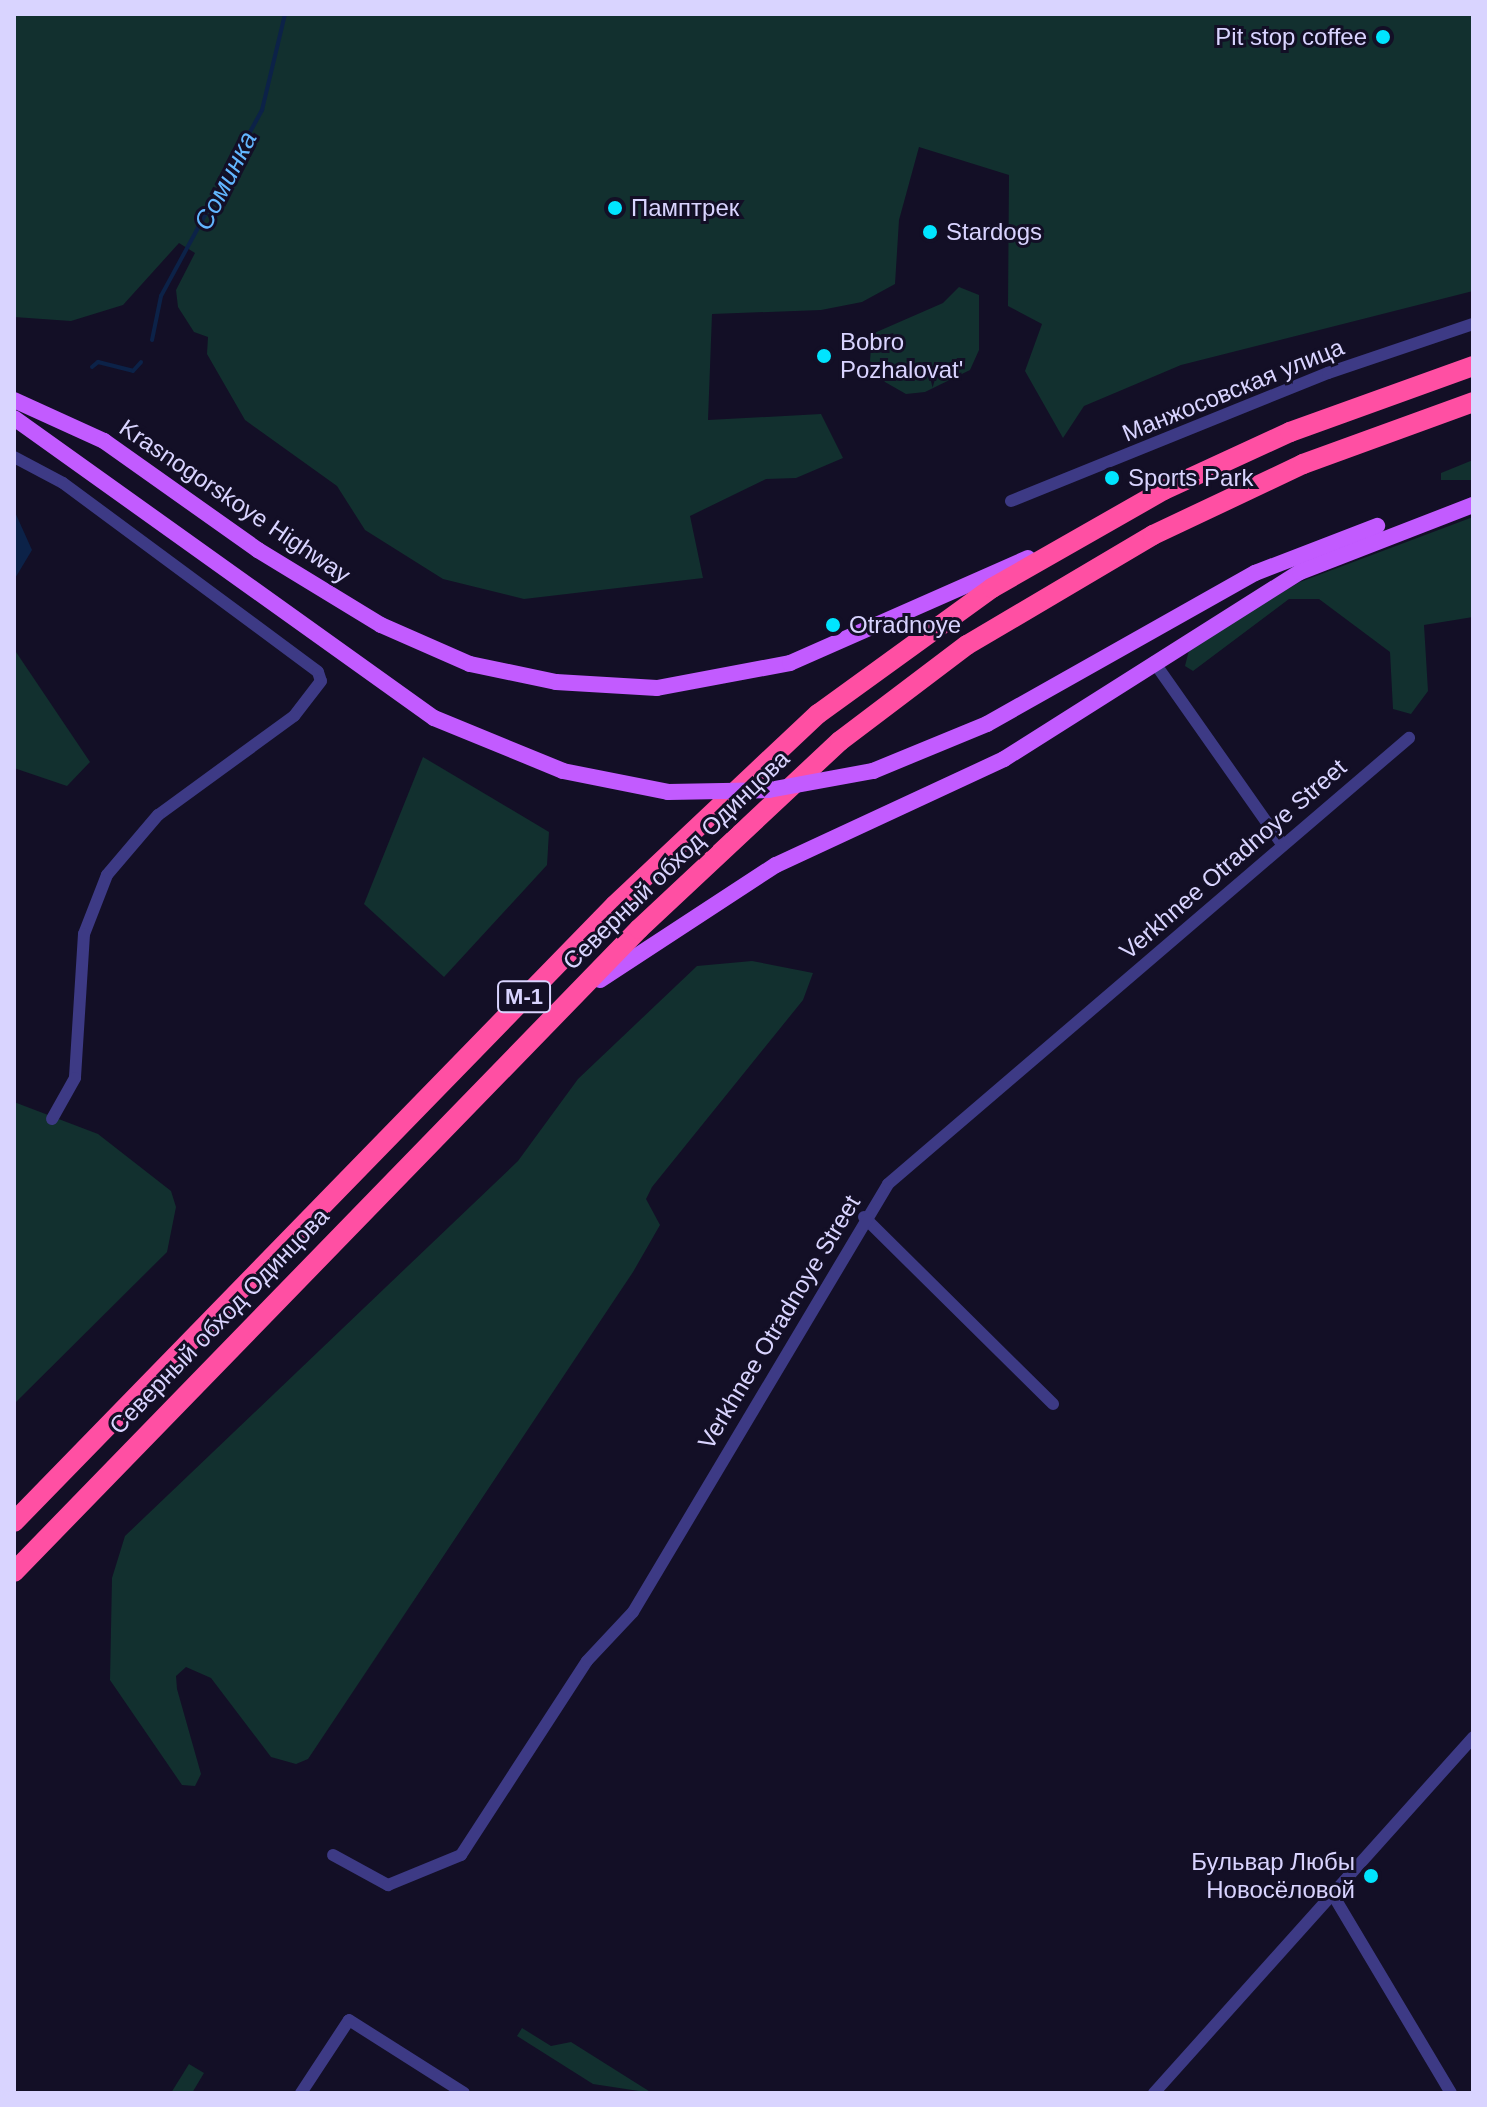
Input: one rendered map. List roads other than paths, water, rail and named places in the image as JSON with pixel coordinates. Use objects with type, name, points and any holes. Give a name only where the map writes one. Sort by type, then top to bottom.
[{"type":"highway","name":"Северный обход Одинцова","points":[[14,1522],[735,787],[904,648],[1086,532],[1290,432],[1473,366]]},
{"type":"highway","name":"Северный обход Одинцова","points":[[14,1572],[507,1063],[778,794],[967,645],[1202,510],[1329,453],[1473,402]]},
{"type":"main road","name":"Krasnogorskoye Highway","points":[[14,400],[115,447],[299,578],[452,658],[536,679],[618,689],[755,671],[818,654],[1086,532]]},
{"type":"main road","points":[[14,418],[434,718],[563,771],[668,792],[769,790],[873,771],[987,724],[1293,556],[1473,503]]},
{"type":"main road","points":[[507,1063],[616,967],[694,913],[776,865],[1004,759],[1154,662],[1337,553],[1473,503]]},
{"type":"street","name":"Манжосовская улица","points":[[1011,501],[1314,378],[1473,324]]},
{"type":"street","points":[[14,457],[63,483],[318,672],[321,681],[294,716],[158,815],[107,875],[84,934],[83,1035],[75,1078],[52,1119]]},
{"type":"street","points":[[1154,662],[1282,844]]},
{"type":"street","name":"Verkhnee Otradnoye Street","points":[[333,1855],[388,1885],[461,1855],[587,1661],[633,1612],[864,1217],[916,1157],[1409,738]]},
{"type":"street","points":[[864,1217],[1053,1404]]},
{"type":"street","points":[[1154,2093],[1473,1737]]},
{"type":"street","points":[[1333,1895],[1451,2093]]},
{"type":"street","points":[[301,2093],[349,2020],[464,2093]]},
{"type":"water","points":[[14,510],[32,550],[14,580]]},
{"type":"waterway","name":"Соминка","points":[[152,340],[161,296],[262,110],[285,14]]},
{"type":"waterway","name":"Соминка","points":[[92,367],[98,362],[133,371],[141,362]]},
{"type":"place","name":"Pit stop coffee","points":[[1383,37]]},
{"type":"place","name":"Памптрек","points":[[615,208]]},
{"type":"place","name":"Stardogs","points":[[930,232]]},
{"type":"place","name":"Bobro Pozhalovat'","points":[[824,356]]},
{"type":"place","name":"Sports Park","points":[[1112,478]]},
{"type":"place","name":"Otradnoye","points":[[833,625]]},
{"type":"place","name":"Бульвар Любы Новосёловой","points":[[1371,1876]]}]
